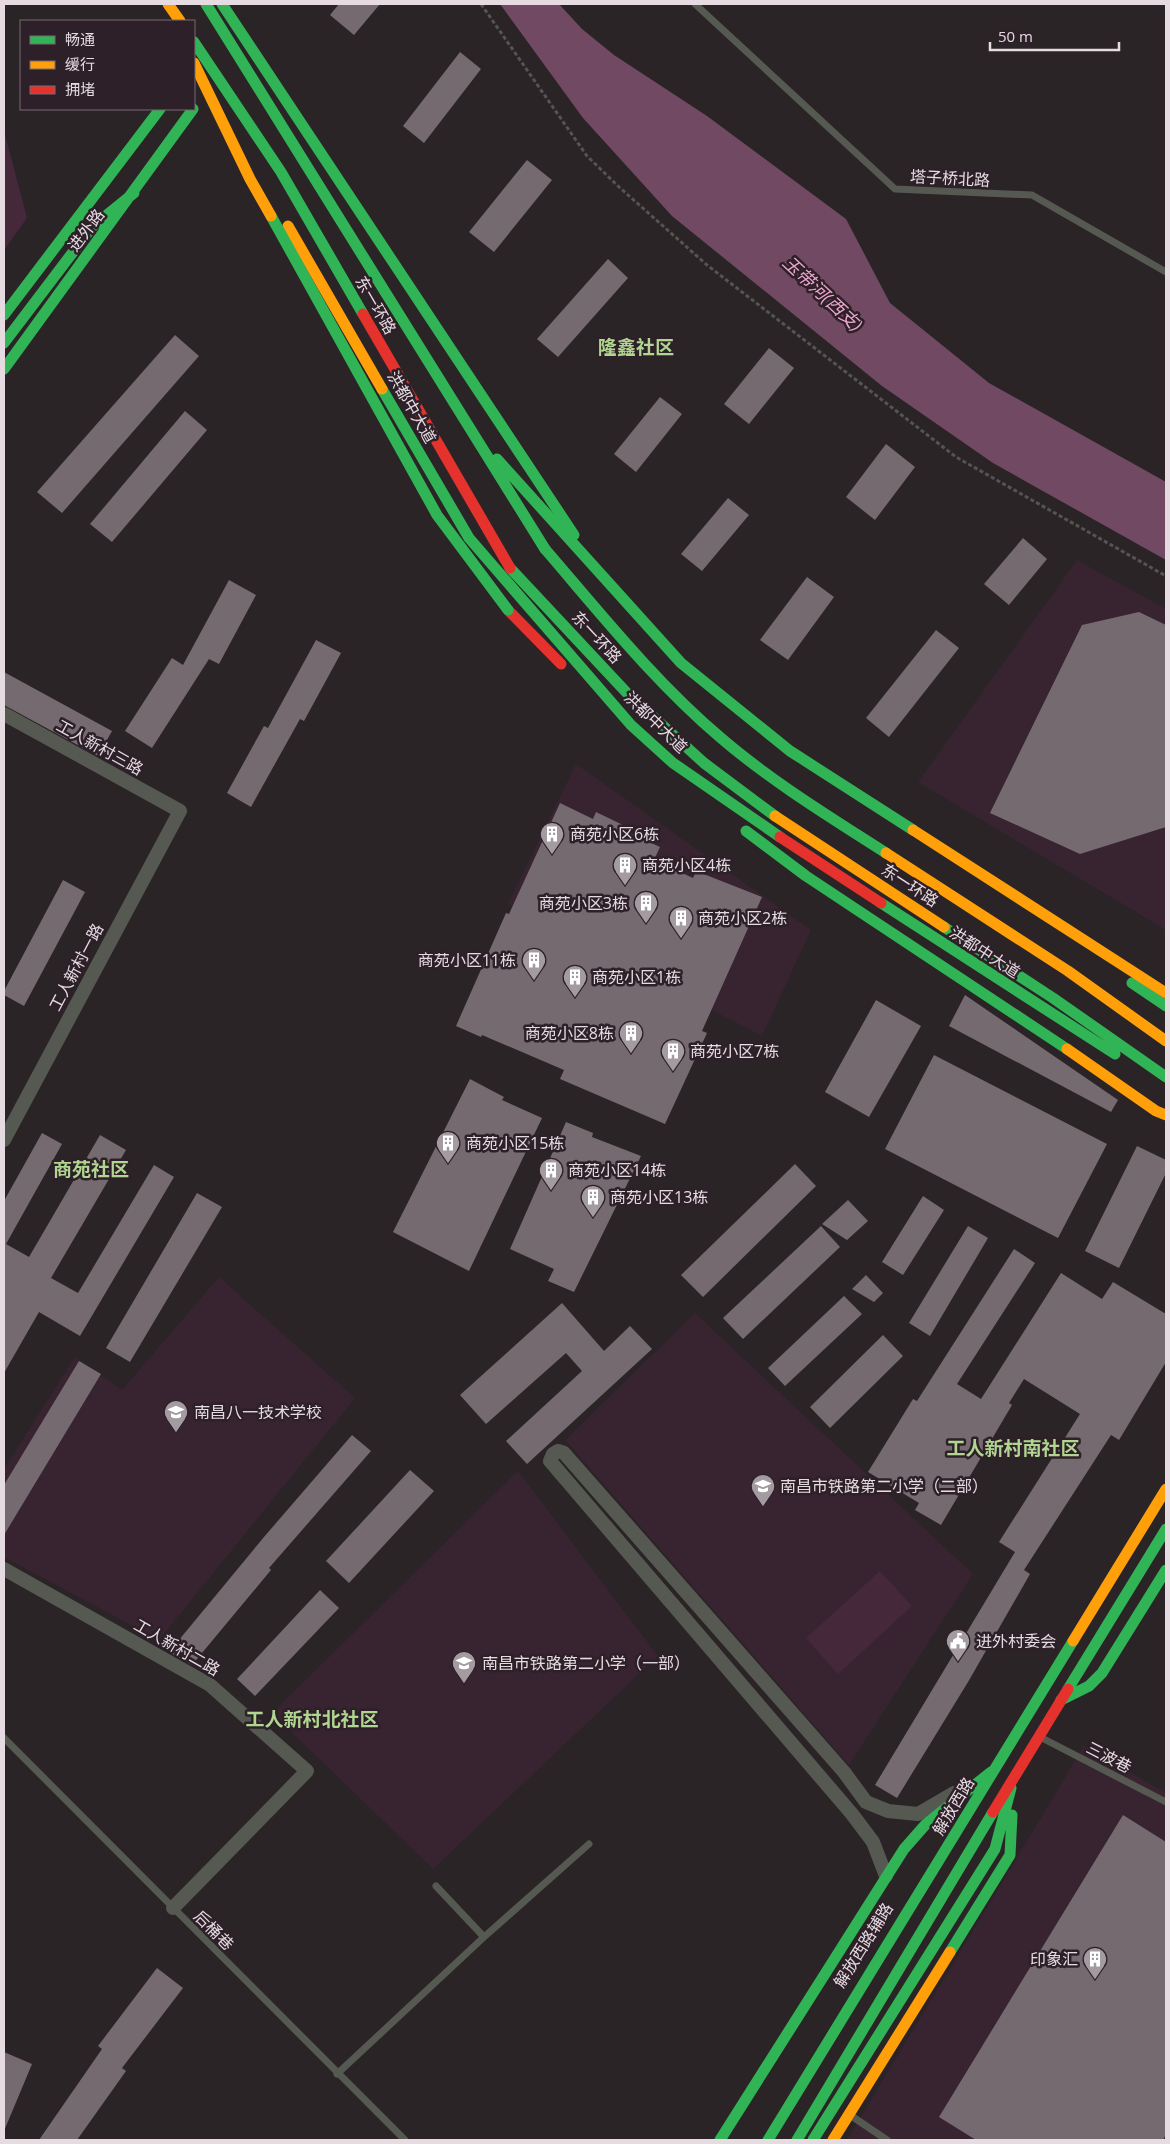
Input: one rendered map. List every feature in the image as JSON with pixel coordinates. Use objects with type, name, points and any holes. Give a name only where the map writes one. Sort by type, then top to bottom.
[{"type":"main road","points":[[158,4],[167,20]]},
{"type":"main road","points":[[167,4],[173,20]]},
{"type":"main road","points":[[167,4],[179,20]]},
{"type":"main road","name":"东一环路","points":[[206,4],[545,549],[645,665],[721,738],[798,796],[1068,971],[1166,1041]]},
{"type":"main road","points":[[222,4],[645,638],[719,707],[797,767],[1024,909],[1166,1006]]},
{"type":"main road","points":[[195,62],[236,23]]},
{"type":"main road","name":"东一环路","points":[[195,43],[281,172],[510,568],[626,692],[704,764],[784,822],[1054,998],[1166,1077]]},
{"type":"main road","name":"进外路","points":[[195,105],[207,88],[250,46]]},
{"type":"main road","points":[[195,65],[250,180],[437,515],[508,610],[675,779]]},
{"type":"main road","name":"洪都中大道","points":[[195,65],[469,538],[631,725],[673,763],[758,824],[1166,1089]]},
{"type":"main road","name":"进外路","points":[[4,315],[159,110]]},
{"type":"main road","name":"进外路","points":[[4,369],[134,193],[192,110]]},
{"type":"main road","points":[[4,343],[92,227],[134,193]]},
{"type":"main road","points":[[470,429],[681,663],[782,745],[1166,993]]},
{"type":"main road","points":[[736,825],[806,876],[1019,1016],[1156,1111],[1166,1115]]},
{"type":"main road","name":"解放西路","points":[[768,2140],[1166,1489]]},
{"type":"main road","points":[[797,2140],[1014,1777],[1166,1529]]},
{"type":"main road","points":[[1061,1700],[1089,1686],[1102,1673],[1166,1570]]},
{"type":"main road","points":[[720,2140],[904,1849],[926,1824],[996,1768]]},
{"type":"main road","name":"解放西路辅路","points":[[759,2140],[996,1768]]},
{"type":"main road","points":[[833,2140],[1010,1855],[1014,1777]]},
{"type":"main road","points":[[813,2140],[995,1849],[1014,1777]]},
{"type":"street","name":"工人新村三路","points":[[4,714],[180,811]]},
{"type":"street","name":"工人新村一路","points":[[4,1140],[180,811]]},
{"type":"street","points":[[886,1876],[873,1842],[852,1814],[550,1461],[554,1454],[558,1451],[564,1453],[844,1772],[866,1802],[888,1811],[918,1814],[996,1768]]},
{"type":"street","name":"工人新村二路","points":[[4,1569],[210,1685],[307,1771],[173,1908]]},
{"type":"lane","name":"塔子桥北路","points":[[695,4],[894,189],[1032,196],[1166,272]]},
{"type":"lane","name":"三波巷","points":[[1039,1737],[1166,1802]]},
{"type":"lane","name":"后桶巷","points":[[4,1738],[337,2074],[405,2140]]},
{"type":"lane","points":[[337,2074],[484,1937],[588,1844]]},
{"type":"lane","points":[[436,1886],[484,1937]]},
{"type":"lane","points":[[848,2114],[887,2140]]},
{"type":"path","points":[[482,4],[587,156],[707,265],[956,457],[1166,576]]},
{"type":"shaded area","points":[[4,131],[27,218],[4,250]]},
{"type":"shaded area","points":[[1077,560],[1166,609],[1166,930],[918,782]]},
{"type":"shaded area","points":[[576,764],[811,930],[762,1036],[508,904]]},
{"type":"shaded area","name":"南昌八一技术学校","points":[[219,1277],[355,1398],[159,1640],[4,1557],[4,1469],[75,1357],[122,1390]]},
{"type":"shaded area","name":"南昌市铁路第二小学（二部）","points":[[695,1313],[973,1574],[849,1765],[565,1440]]},
{"type":"shaded area","name":"南昌市铁路第二小学（一部）","points":[[518,1471],[658,1656],[433,1869],[272,1713]]},
{"type":"shaded area","points":[[880,1571],[912,1606],[838,1674],[806,1638]]},
{"type":"shaded area","points":[[1084,1746],[1166,1793],[1166,2140],[847,2140]]},
{"type":"water","name":"玉带河(西支)","points":[[500,4],[559,4],[582,29],[614,55],[707,116],[846,219],[890,303],[989,383],[1166,482],[1166,560],[993,463],[882,386],[672,216],[583,118]]},
{"type":"building","points":[[339,4],[380,4],[354,35],[330,15]]},
{"type":"building","points":[[460,52],[481,69],[424,143],[403,126]]},
{"type":"building","points":[[527,160],[552,180],[494,252],[469,232]]},
{"type":"building","points":[[608,259],[628,278],[558,357],[537,339]]},
{"type":"building","points":[[175,335],[199,356],[62,513],[37,492]]},
{"type":"building","points":[[769,348],[794,368],[749,424],[724,404]]},
{"type":"building","points":[[660,397],[682,414],[636,472],[614,454]]},
{"type":"building","points":[[185,411],[207,430],[112,542],[90,524]]},
{"type":"building","points":[[886,444],[915,467],[875,520],[846,497]]},
{"type":"building","points":[[728,498],[749,515],[702,571],[681,554]]},
{"type":"building","points":[[1023,538],[1047,559],[1009,605],[984,584]]},
{"type":"building","points":[[807,577],[834,597],[788,660],[760,640]]},
{"type":"building","points":[[229,580],[256,595],[219,664],[209,659],[152,748],[125,731],[172,658],[183,665]]},
{"type":"building","points":[[1139,612],[1166,625],[1166,827],[1080,854],[990,813],[1082,625]]},
{"type":"building","points":[[936,630],[959,648],[889,737],[866,718]]},
{"type":"building","points":[[316,640],[341,653],[304,721],[300,719],[251,807],[227,793],[264,726],[268,728]]},
{"type":"building","points":[[4,672],[112,731],[98,756],[4,705]]},
{"type":"building","points":[[560,803],[593,819],[596,812],[623,825],[621,829],[660,847],[654,860],[693,878],[696,871],[762,897],[702,1031],[707,1033],[665,1124],[560,1079],[564,1070],[456,1026],[506,913],[509,914]]},
{"type":"building","points":[[63,880],[85,892],[24,1006],[4,995],[4,991]]},
{"type":"building","points":[[965,995],[1118,1100],[1111,1112],[949,1026]]},
{"type":"building","points":[[876,1000],[921,1026],[869,1117],[825,1092]]},
{"type":"building","points":[[934,1055],[1107,1144],[1058,1238],[885,1149]]},
{"type":"building","points":[[470,1079],[504,1097],[502,1100],[542,1118],[469,1271],[393,1232]]},
{"type":"building","points":[[566,1122],[593,1133],[592,1137],[641,1156],[574,1292],[548,1281],[554,1269],[510,1249]]},
{"type":"building","points":[[42,1133],[62,1144],[6,1244],[29,1257],[100,1135],[126,1150],[51,1278],[78,1293],[154,1165],[174,1177],[80,1336],[39,1312],[4,1373],[4,1201]]},
{"type":"building","points":[[1137,1146],[1166,1160],[1166,1173],[1119,1268],[1085,1251]]},
{"type":"building","points":[[795,1164],[816,1186],[703,1297],[681,1275]]},
{"type":"building","points":[[197,1193],[222,1207],[130,1362],[106,1348]]},
{"type":"building","points":[[923,1196],[944,1210],[903,1275],[882,1262]]},
{"type":"building","points":[[848,1200],[868,1221],[847,1240],[822,1224]]},
{"type":"building","points":[[821,1226],[840,1247],[743,1339],[723,1318]]},
{"type":"building","points":[[968,1226],[988,1238],[930,1336],[909,1323]]},
{"type":"building","points":[[1014,1249],[1035,1263],[957,1384],[981,1399],[1061,1273],[1102,1299],[1113,1282],[1166,1314],[1166,1362],[1119,1440],[1111,1435],[1024,1570],[1030,1574],[968,1682],[897,1798],[875,1785],[1015,1552],[999,1542],[1080,1414],[1024,1379],[1009,1403],[1012,1405],[941,1525],[915,1510],[919,1503],[868,1472],[913,1399],[917,1401]]},
{"type":"building","points":[[866,1275],[883,1293],[874,1302],[852,1289]]},
{"type":"building","points":[[844,1296],[862,1314],[785,1386],[768,1368]]},
{"type":"building","points":[[562,1303],[604,1351],[630,1326],[652,1349],[527,1464],[506,1441],[582,1371],[566,1353],[486,1424],[460,1395]]},
{"type":"building","points":[[883,1335],[903,1356],[830,1428],[810,1407]]},
{"type":"building","points":[[79,1361],[101,1374],[4,1535],[4,1485]]},
{"type":"building","points":[[352,1435],[371,1451],[269,1568],[271,1570],[192,1665],[169,1652],[264,1537]]},
{"type":"building","points":[[410,1470],[434,1491],[349,1583],[326,1561]]},
{"type":"building","points":[[320,1590],[339,1608],[255,1696],[237,1679]]},
{"type":"building","name":"印象汇","points":[[1123,1815],[1166,1842],[1166,2134],[1163,2140],[976,2140],[939,2117]]},
{"type":"building","points":[[157,1968],[183,1988],[122,2068],[126,2071],[77,2140],[39,2140],[102,2049],[98,2046]]},
{"type":"building","points":[[4,2052],[32,2064],[4,2131]]},
{"type":"traffic: fast","points":[[206,4],[545,549]]},
{"type":"traffic: fast","points":[[222,4],[574,535]]},
{"type":"traffic: fast","points":[[195,43],[281,172],[363,314]]},
{"type":"traffic: fast","points":[[4,315],[159,110]]},
{"type":"traffic: fast","points":[[4,369],[192,110]]},
{"type":"traffic: fast","points":[[4,343],[92,227],[134,193]]},
{"type":"traffic: fast","points":[[271,216],[437,515],[508,610]]},
{"type":"traffic: fast","points":[[382,389],[469,538],[631,725],[673,763],[780,837]]},
{"type":"traffic: fast","points":[[497,459],[681,663],[790,751],[913,830]]},
{"type":"traffic: fast","points":[[545,549],[651,671],[721,738],[780,784],[886,853]]},
{"type":"traffic: fast","points":[[510,568],[626,692],[704,763],[775,816]]},
{"type":"traffic: fast","points":[[746,831],[806,876],[1067,1049]]},
{"type":"traffic: fast","points":[[881,903],[1115,1054]]},
{"type":"traffic: fast","points":[[944,927],[1053,998],[1166,1077]]},
{"type":"traffic: fast","points":[[1132,983],[1166,1006]]},
{"type":"traffic: fast","points":[[1068,1689],[1166,1529]]},
{"type":"traffic: fast","points":[[1061,1700],[1089,1686],[1102,1673],[1166,1570]]},
{"type":"traffic: fast","points":[[768,2140],[1073,1641]]},
{"type":"traffic: fast","points":[[720,2140],[904,1849],[926,1824],[991,1772]]},
{"type":"traffic: fast","points":[[813,2140],[995,1849],[1011,1788]]},
{"type":"traffic: fast","points":[[797,2140],[993,1812]]},
{"type":"traffic: fast","points":[[950,1952],[1010,1855],[1012,1815]]},
{"type":"traffic: slow","points":[[168,4],[179,20]]},
{"type":"traffic: slow","points":[[195,65],[250,179],[271,216]]},
{"type":"traffic: slow","points":[[288,226],[382,389]]},
{"type":"traffic: slow","points":[[775,816],[944,927]]},
{"type":"traffic: slow","points":[[913,830],[1166,993]]},
{"type":"traffic: slow","points":[[886,853],[1068,971],[1166,1041]]},
{"type":"traffic: slow","points":[[1067,1049],[1156,1111],[1166,1115]]},
{"type":"traffic: slow","points":[[1073,1641],[1166,1489]]},
{"type":"traffic: slow","points":[[833,2140],[950,1952]]},
{"type":"traffic: jam","points":[[363,314],[510,568]]},
{"type":"traffic: jam","points":[[508,610],[561,664]]},
{"type":"traffic: jam","points":[[780,837],[881,903]]},
{"type":"traffic: jam","points":[[993,1812],[1068,1689]]},
{"type":"place","name":"商苑小区6栋","points":[[552,855]]},
{"type":"place","name":"商苑小区4栋","points":[[625,886]]},
{"type":"place","name":"商苑小区3栋","points":[[646,924]]},
{"type":"place","name":"商苑小区2栋","points":[[681,939]]},
{"type":"place","name":"商苑小区11栋","points":[[534,981]]},
{"type":"place","name":"商苑小区1栋","points":[[575,998]]},
{"type":"place","name":"商苑小区8栋","points":[[631,1054]]},
{"type":"place","name":"商苑小区7栋","points":[[673,1072]]},
{"type":"place","name":"商苑小区15栋","points":[[448,1164]]},
{"type":"place","name":"商苑小区14栋","points":[[551,1191]]},
{"type":"place","name":"商苑小区13栋","points":[[593,1218]]},
{"type":"place","name":"南昌八一技术学校","points":[[176,1433]]},
{"type":"place","name":"南昌市铁路第二小学（二部）","points":[[763,1507]]},
{"type":"place","name":"进外村委会","points":[[958,1662]]},
{"type":"place","name":"南昌市铁路第二小学（一部）","points":[[464,1684]]},
{"type":"place","name":"印象汇","points":[[1095,1980]]},
{"type":"district","name":"隆鑫社区","points":[[636,347]]},
{"type":"district","name":"商苑社区","points":[[91,1169]]},
{"type":"district","name":"工人新村南社区","points":[[1013,1448]]},
{"type":"district","name":"工人新村北社区","points":[[312,1719]]}]
